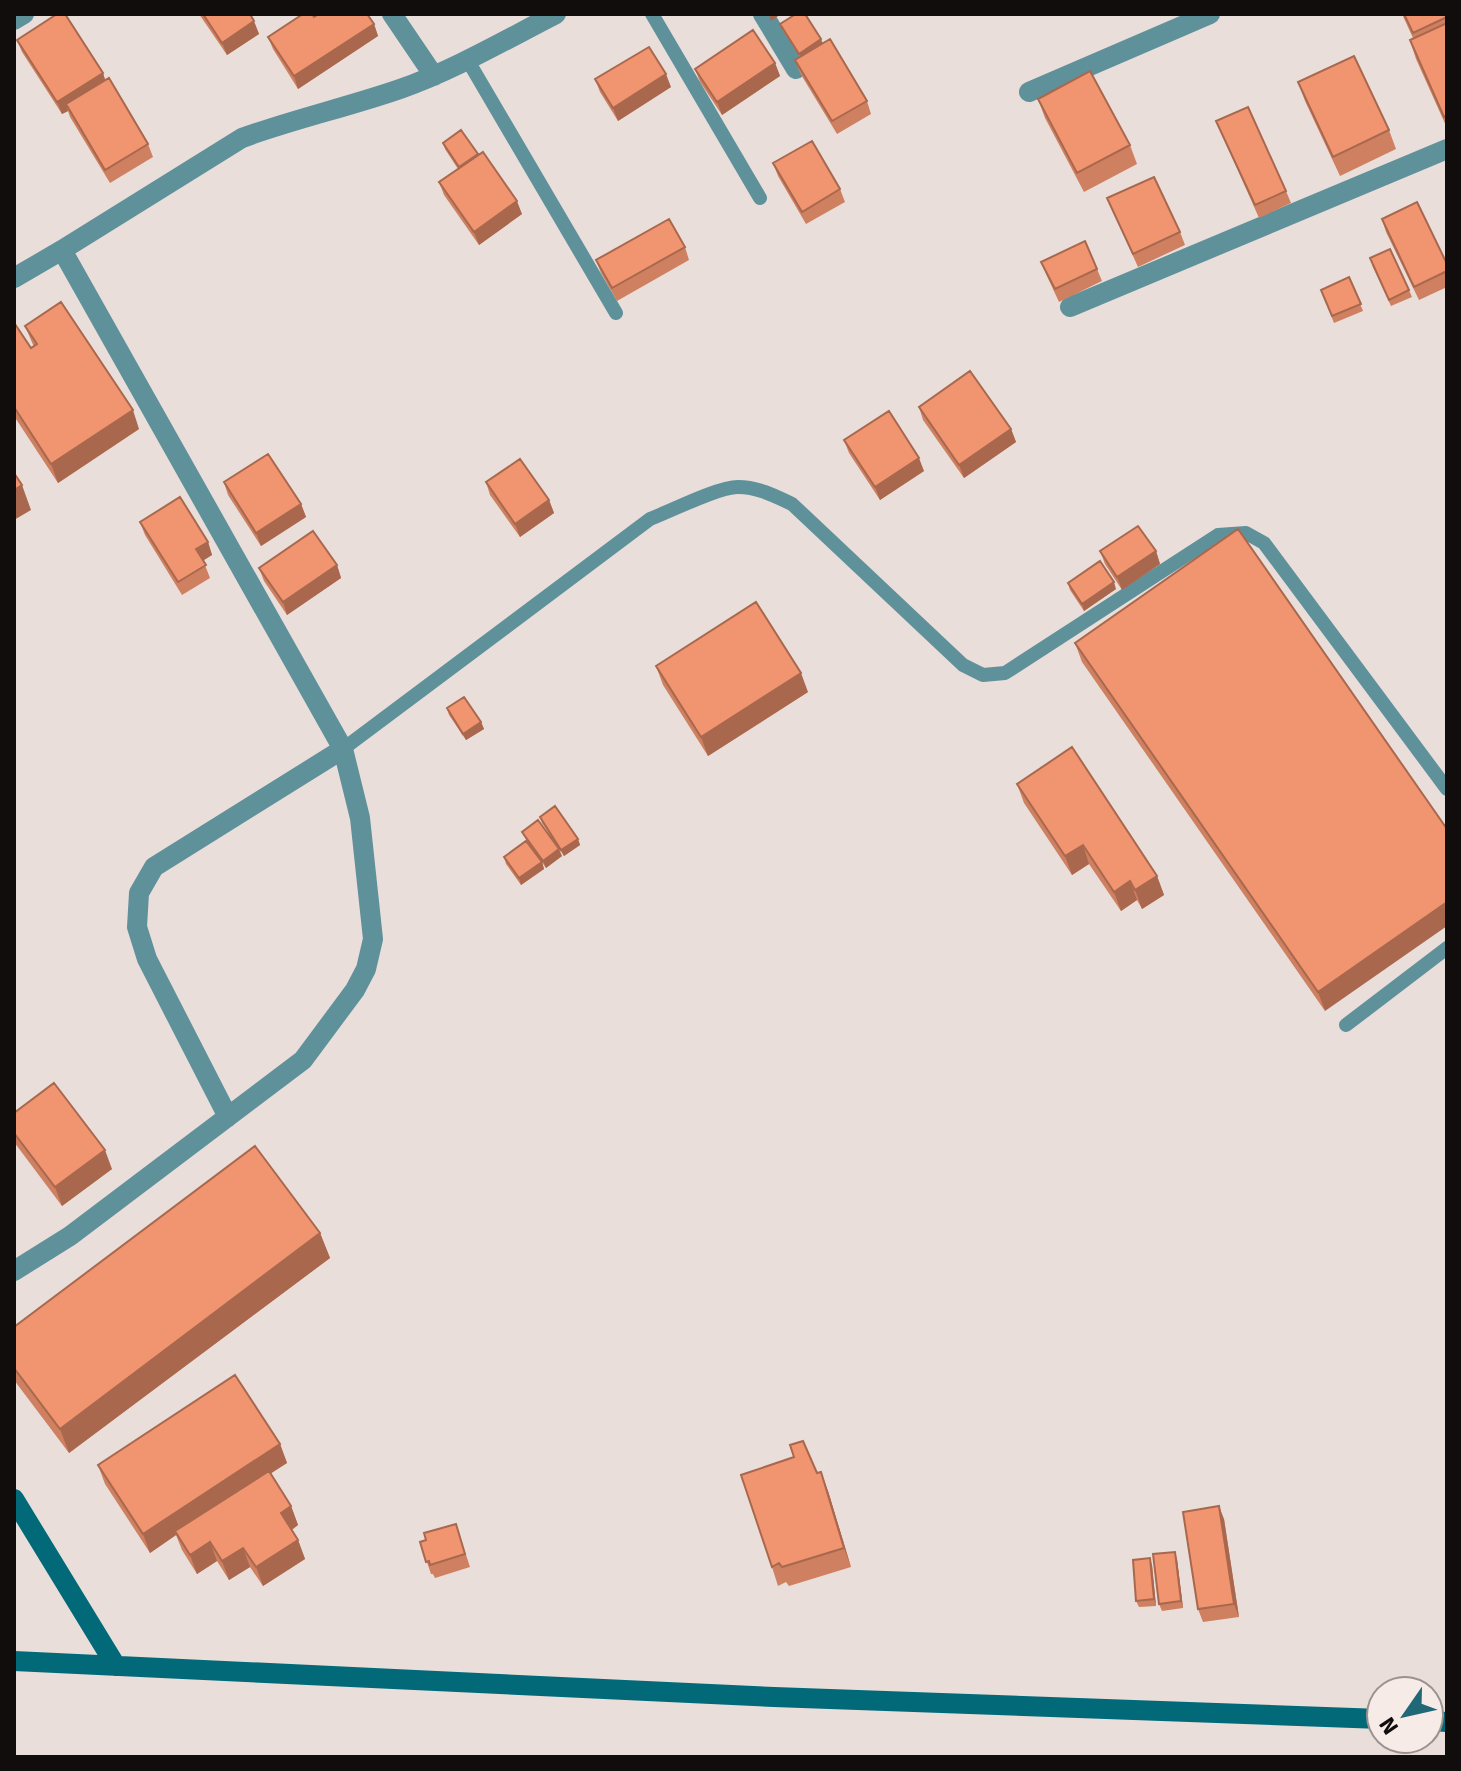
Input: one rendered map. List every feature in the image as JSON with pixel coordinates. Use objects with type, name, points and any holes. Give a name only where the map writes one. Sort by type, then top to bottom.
[{"type":"street","points":[[14,20],[24,14]]},
{"type":"street","points":[[392,14],[434,76]]},
{"type":"street","points":[[14,278],[242,138],[434,76],[556,14]]},
{"type":"street","points":[[763,14],[796,69]]},
{"type":"street","points":[[1029,92],[1210,14]]},
{"type":"street","points":[[1070,307],[1447,149]]},
{"type":"street","points":[[14,1271],[70,1236],[303,1060],[355,990],[366,969],[373,939],[360,818],[343,749],[62,250]]},
{"type":"street","points":[[228,1117],[147,959],[137,927],[139,893],[154,867],[343,749]]},
{"type":"street","points":[[14,1499],[116,1666]]},
{"type":"street","points":[[14,1661],[774,1697],[1365,1718]]},
{"type":"lane","points":[[652,14],[760,198]]},
{"type":"lane","points":[[467,59],[616,313]]},
{"type":"lane","points":[[343,749],[650,519],[704,496],[737,487],[768,492],[792,504],[963,665],[983,675],[1005,673],[1218,535],[1246,533],[1264,543],[1447,789]]},
{"type":"lane","points":[[1346,1025],[1447,948]]},
{"type":"building","points":[[57,14],[65,14],[103,73],[57,102],[17,40]]},
{"type":"building","points":[[203,14],[250,14],[254,21],[222,43]]},
{"type":"building","points":[[303,14],[314,17],[319,14],[367,14],[374,24],[294,76],[268,37]]},
{"type":"building","points":[[796,14],[805,14],[821,39],[799,54],[780,24]]},
{"type":"building","points":[[1404,14],[1447,14],[1447,17],[1413,33]]},
{"type":"building","points":[[1447,23],[1447,116],[1444,117],[1410,40]]},
{"type":"building","points":[[753,30],[775,63],[717,102],[695,69]]},
{"type":"building","points":[[830,39],[867,101],[832,121],[795,60]]},
{"type":"building","points":[[649,47],[666,74],[613,108],[595,79]]},
{"type":"building","points":[[1354,56],[1389,130],[1333,157],[1298,82]]},
{"type":"building","points":[[1090,71],[1130,145],[1077,173],[1038,99]]},
{"type":"building","points":[[109,78],[148,144],[105,170],[66,104]]},
{"type":"building","points":[[1248,107],[1286,191],[1255,205],[1216,121]]},
{"type":"building","points":[[461,130],[478,154],[459,167],[443,143]]},
{"type":"building","points":[[812,141],[840,189],[802,212],[773,163]]},
{"type":"building","points":[[483,152],[517,201],[474,232],[439,182]]},
{"type":"building","points":[[1154,177],[1180,232],[1133,254],[1107,198]]},
{"type":"building","points":[[1417,202],[1447,264],[1447,271],[1414,287],[1382,219]]},
{"type":"building","points":[[669,219],[685,247],[612,288],[596,260]]},
{"type":"building","points":[[1085,241],[1097,269],[1055,289],[1041,262]]},
{"type":"building","points":[[1390,249],[1409,290],[1389,300],[1370,258]]},
{"type":"building","points":[[1349,277],[1361,304],[1332,316],[1321,290]]},
{"type":"building","points":[[61,302],[133,410],[51,464],[14,407],[14,325],[31,348],[37,344],[25,326]]},
{"type":"building","points":[[970,371],[1011,429],[959,465],[919,407]]},
{"type":"building","points":[[889,411],[919,458],[875,487],[844,440]]},
{"type":"building","points":[[268,454],[301,504],[256,533],[224,482]]},
{"type":"building","points":[[520,459],[549,500],[515,524],[486,482]]},
{"type":"building","points":[[14,473],[22,485],[14,490]]},
{"type":"building","points":[[180,497],[208,542],[196,549],[206,565],[178,582],[140,522]]},
{"type":"building","points":[[1138,526],[1156,551],[1117,577],[1100,551]]},
{"type":"building","points":[[1238,529],[1447,829],[1447,902],[1318,992],[1075,643]]},
{"type":"building","points":[[313,531],[337,565],[283,602],[259,568]]},
{"type":"building","points":[[1100,561],[1114,582],[1082,604],[1068,583]]},
{"type":"building","points":[[756,602],[801,673],[701,737],[656,666]]},
{"type":"building","points":[[464,697],[481,722],[463,734],[447,708]]},
{"type":"building","points":[[1072,747],[1157,876],[1135,890],[1130,881],[1114,892],[1083,845],[1065,856],[1017,784]]},
{"type":"building","points":[[555,806],[578,839],[561,850],[540,817]]},
{"type":"building","points":[[538,820],[559,849],[543,861],[522,832]]},
{"type":"building","points":[[526,841],[542,862],[519,878],[504,857]]},
{"type":"building","points":[[54,1083],[105,1150],[55,1187],[14,1133],[14,1113]]},
{"type":"building","points":[[255,1146],[320,1233],[60,1429],[14,1368],[14,1327]]},
{"type":"building","points":[[235,1375],[280,1444],[143,1534],[98,1465]]},
{"type":"building","points":[[803,1441],[817,1473],[821,1472],[844,1548],[782,1567],[779,1563],[772,1567],[741,1475],[794,1457],[790,1445]]},
{"type":"building","points":[[269,1471],[291,1506],[281,1513],[298,1540],[256,1567],[243,1548],[222,1561],[210,1542],[190,1555],[175,1531]]},
{"type":"building","points":[[1219,1506],[1234,1604],[1198,1609],[1183,1512]]},
{"type":"building","points":[[456,1524],[465,1554],[430,1565],[429,1561],[426,1562],[420,1542],[426,1540],[424,1533]]},
{"type":"building","points":[[1175,1552],[1181,1601],[1159,1604],[1153,1554]]},
{"type":"building","points":[[1150,1558],[1154,1599],[1136,1601],[1133,1560]]}]
